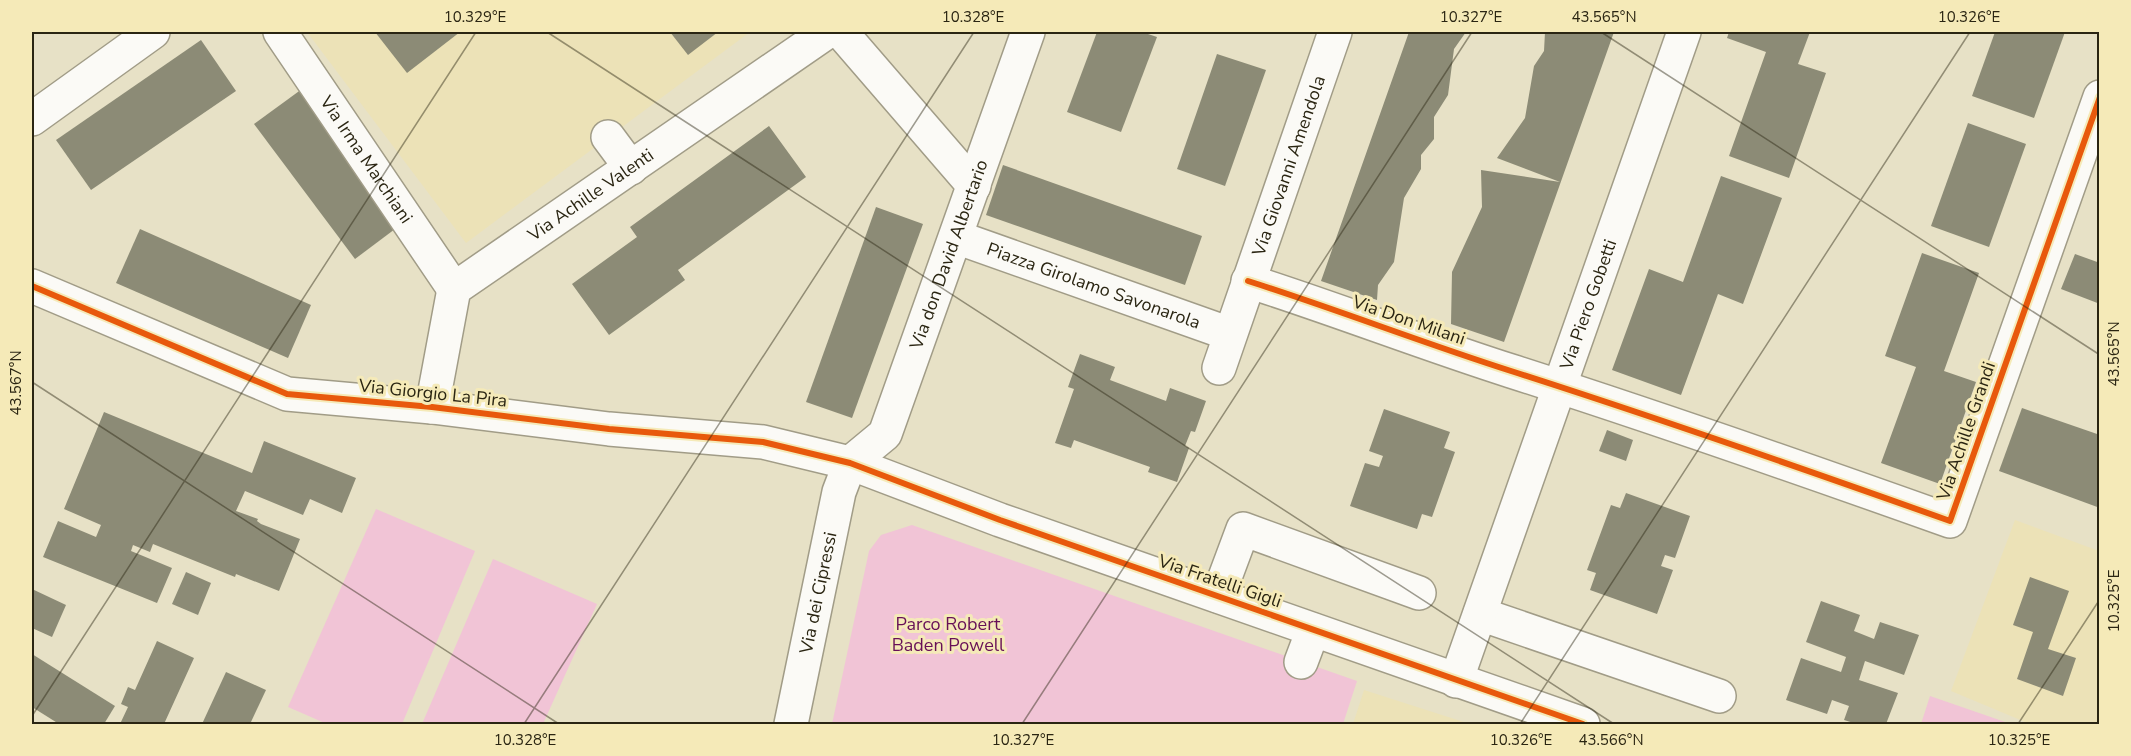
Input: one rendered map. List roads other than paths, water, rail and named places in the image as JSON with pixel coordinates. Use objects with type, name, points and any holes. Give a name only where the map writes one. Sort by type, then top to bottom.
[{"type":"street","points":[[32,119],[153,32]]},
{"type":"street","name":"Via Irma Marchiani","points":[[280,32],[454,289]]},
{"type":"street","name":"Via Achille Valenti","points":[[454,289],[827,32]]},
{"type":"street","points":[[842,32],[974,186]]},
{"type":"street","name":"Via don David Albertario","points":[[850,463],[885,434],[1028,32]]},
{"type":"street","name":"Via Giovanni Amendola","points":[[1219,368],[1335,32]]},
{"type":"street","name":"Via Piero Gobetti","points":[[1456,681],[1684,32]]},
{"type":"street","name":"Via Achille Grandi","points":[[1560,385],[1950,521],[2015,369],[2068,222],[2097,111]]},
{"type":"street","points":[[608,137],[631,168]]},
{"type":"street","name":"Piazza Girolamo Savonarola","points":[[956,237],[1230,334]]},
{"type":"street","name":"Via Don Milani","points":[[1248,281],[1512,371],[1560,385]]},
{"type":"street","name":"Via Giorgio La Pira","points":[[32,286],[287,394],[432,407],[609,429],[762,442],[850,463]]},
{"type":"street","points":[[432,407],[454,289]]},
{"type":"street","name":"Via Fratelli Gigli","points":[[850,463],[1000,520],[1582,724]]},
{"type":"street","name":"Via dei Cipressi","points":[[791,724],[839,492],[850,463]]},
{"type":"street","points":[[1218,596],[1243,529],[1419,593]]},
{"type":"street","points":[[1480,614],[1719,696]]},
{"type":"street","points":[[1301,662],[1313,630]]},
{"type":"park label","name":"Parco Robert Baden Powell","points":[[948,634]]}]
